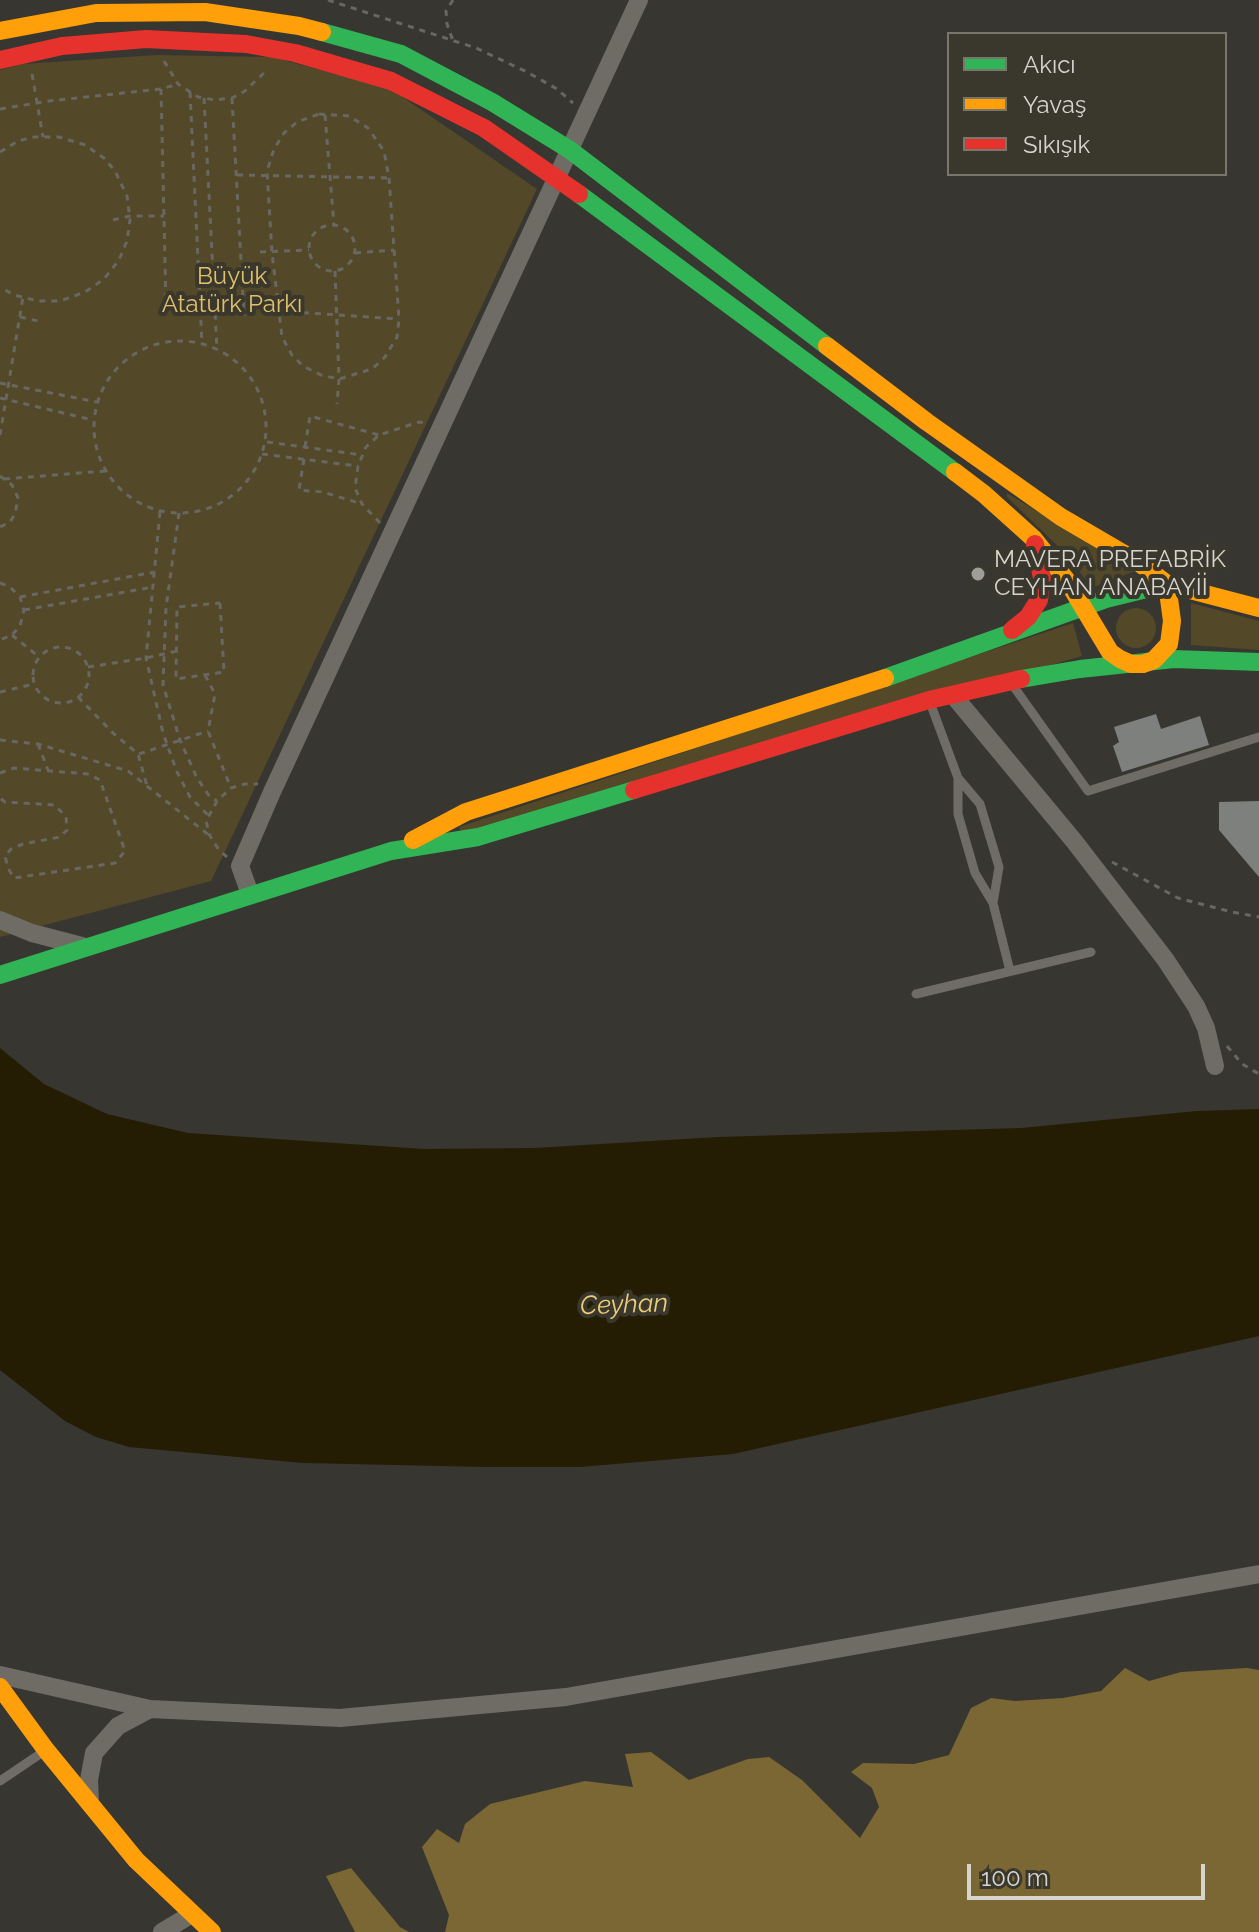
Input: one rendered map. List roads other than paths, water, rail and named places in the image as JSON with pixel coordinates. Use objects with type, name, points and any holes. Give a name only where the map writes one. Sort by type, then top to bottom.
[{"type":"main road","points":[[0,31],[96,13],[205,12],[299,26],[401,54],[492,102],[570,150],[927,422],[1061,517],[1138,562],[1167,584],[1259,608]]},
{"type":"main road","points":[[0,60],[28,52],[98,42],[158,39],[246,44],[295,53],[391,81],[484,128],[556,177],[984,494],[1034,539],[1068,582],[1104,641],[1120,659],[1131,664],[1143,664],[1163,653],[1173,633],[1167,584]]},
{"type":"main road","points":[[995,640],[1022,623],[1039,600],[1041,566],[1034,539]]},
{"type":"main road","points":[[391,851],[466,812],[995,640],[1084,606],[1167,584]]},
{"type":"main road","points":[[0,975],[391,851],[478,837],[929,700],[1080,669],[1200,659],[1259,662]]},
{"type":"main road","points":[[0,1687],[46,1750],[136,1860],[212,1932]]},
{"type":"street","points":[[250,894],[240,866],[272,792],[639,0]]},
{"type":"street","points":[[953,695],[1074,841],[1165,959],[1196,1006],[1206,1028],[1215,1066]]},
{"type":"street","points":[[0,920],[32,933],[85,947]]},
{"type":"street","points":[[0,1675],[150,1709],[340,1718],[566,1697],[1259,1574]]},
{"type":"street","points":[[90,1803],[89,1780],[94,1753],[118,1726],[150,1709]]},
{"type":"street","points":[[162,1932],[192,1914]]},
{"type":"lane","points":[[1010,681],[1088,791],[1259,737]]},
{"type":"lane","points":[[929,700],[958,778],[980,804],[999,867],[993,903]]},
{"type":"lane","points":[[958,778],[958,814],[975,873],[993,903],[1010,971]]},
{"type":"lane","points":[[916,994],[1091,952]]},
{"type":"lane","points":[[0,1781],[46,1750]]},
{"type":"water","name":"Ceyhan","points":[[0,1048],[44,1084],[107,1114],[188,1133],[424,1149],[534,1148],[718,1137],[1021,1128],[1197,1111],[1259,1109],[1259,1336],[733,1454],[580,1467],[487,1467],[303,1463],[129,1447],[96,1437],[65,1421],[0,1370]]},
{"type":"place","name":"MAVERA PREFABRİK CEYHAN ANABAYİİ","points":[[978,574]]},
{"type":"park label","name":"Büyük Atatürk Parkı","points":[[232,291]]}]
